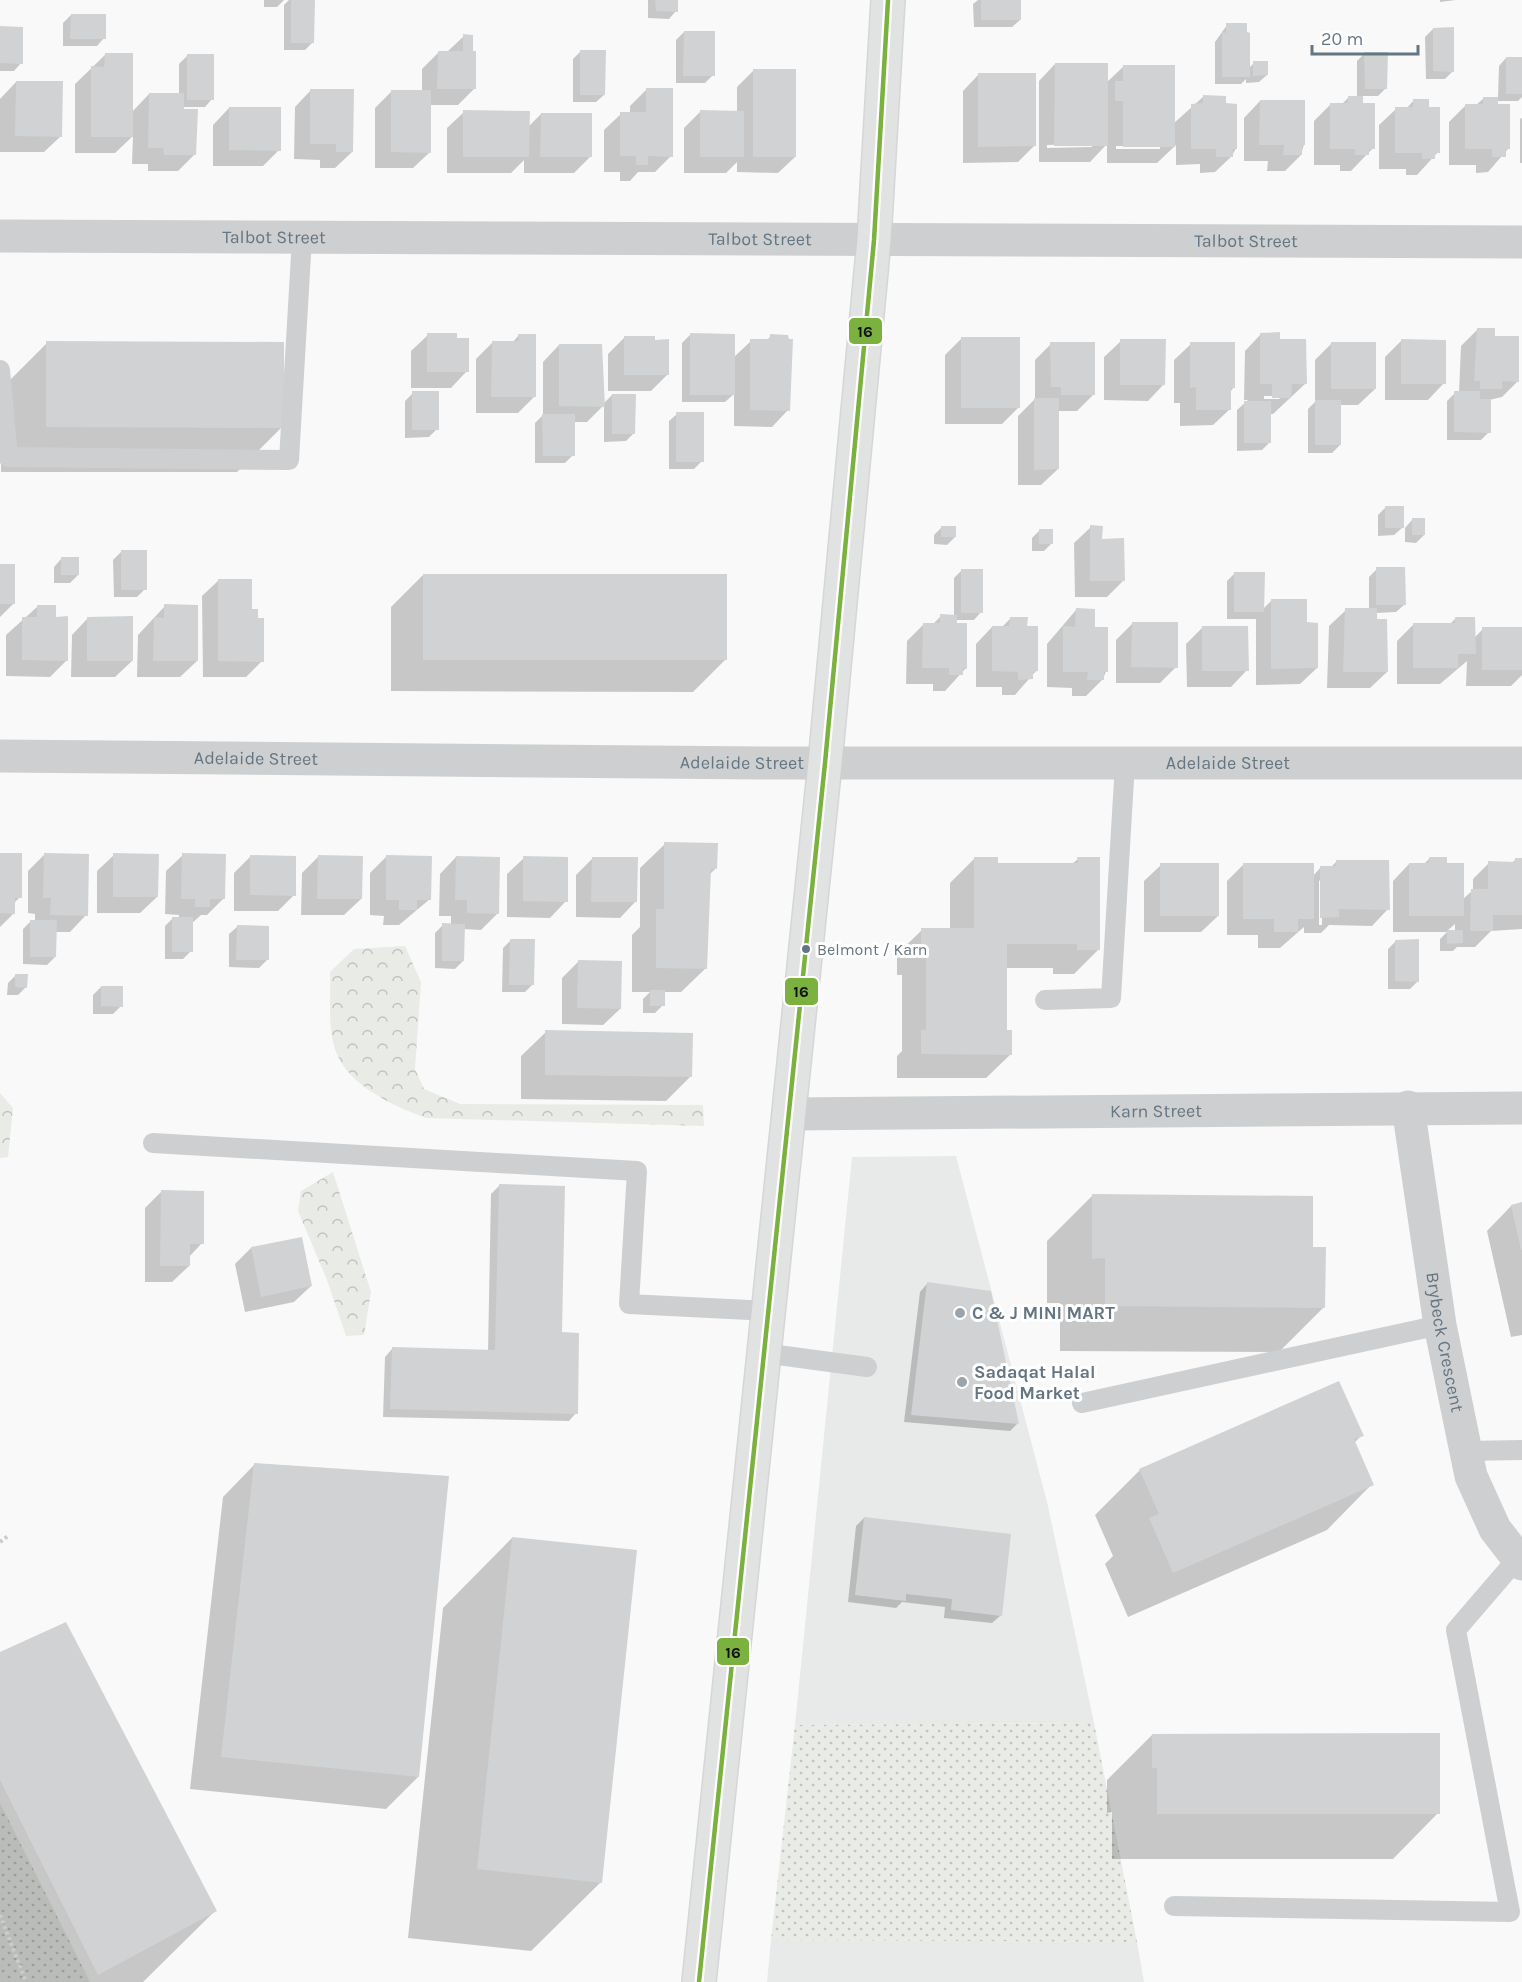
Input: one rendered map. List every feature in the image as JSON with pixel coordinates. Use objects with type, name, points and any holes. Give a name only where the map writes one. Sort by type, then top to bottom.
[{"type":"street","points":[[699,1982],[825,763],[874,240],[888,0]]},
{"type":"street","name":"Talbot Street","points":[[0,236],[1522,242]]},
{"type":"street","name":"Adelaide Street","points":[[0,756],[825,763],[1522,763]]},
{"type":"street","name":"Karn Street","points":[[788,1114],[1408,1107],[1522,1108]]},
{"type":"street","name":"Brybeck Crescent","points":[[1408,1107],[1440,1325],[1471,1476],[1495,1529],[1520,1562]]},
{"type":"lane","points":[[0,370],[8,457],[289,460],[302,238]]},
{"type":"lane","points":[[1045,1000],[1111,998],[1125,763]]},
{"type":"lane","points":[[153,1143],[637,1171],[629,1304],[767,1311]]},
{"type":"lane","points":[[1082,1403],[1440,1325]]},
{"type":"lane","points":[[763,1353],[867,1367]]},
{"type":"lane","points":[[1466,1451],[1522,1450]]},
{"type":"lane","points":[[1174,1906],[1510,1912],[1456,1630],[1520,1562]]},
{"type":"path","points":[[0,1542],[9,1535]]},
{"type":"path","points":[[0,1915],[26,1982]]},
{"type":"shaded area","points":[[956,1156],[1048,1506],[1094,1723],[795,1725],[852,1157]]},
{"type":"shaded area","points":[[771,1940],[1137,1942],[1144,1982],[767,1982]]},
{"type":"green space","points":[[405,946],[421,982],[415,1069],[424,1089],[460,1104],[703,1105],[704,1126],[426,1118],[369,1091],[346,1070],[333,1042],[330,972],[354,949]]},
{"type":"green space","points":[[0,1093],[13,1108],[8,1157],[0,1158]]},
{"type":"green space","points":[[333,1172],[371,1292],[364,1335],[346,1336],[327,1280],[298,1211],[301,1191]]},
{"type":"green space","points":[[1094,1723],[1137,1942],[771,1940],[795,1725]]},
{"type":"green space","points":[[0,1803],[90,1982],[0,1982]]},
{"type":"building","points":[[291,0],[315,0],[314,43],[291,43]]},
{"type":"building","points":[[655,0],[678,0],[678,12],[656,11]]},
{"type":"building","points":[[981,0],[1021,0],[1021,20],[981,20]]},
{"type":"building","points":[[71,14],[106,14],[106,39],[70,39]]},
{"type":"building","points":[[1226,23],[1247,23],[1247,32],[1250,33],[1250,77],[1222,77],[1222,32],[1226,33]]},
{"type":"building","points":[[0,26],[23,27],[23,64],[0,63]]},
{"type":"building","points":[[1454,27],[1454,72],[1433,71],[1433,28]]},
{"type":"building","points":[[684,31],[715,31],[715,76],[683,76]]},
{"type":"building","points":[[463,34],[473,35],[473,51],[476,51],[476,89],[437,89],[438,51],[463,51]]},
{"type":"building","points":[[580,50],[606,50],[605,95],[580,95]]},
{"type":"building","points":[[1364,52],[1388,52],[1387,89],[1365,89]]},
{"type":"building","points":[[105,53],[133,53],[133,137],[91,137],[91,66],[104,67]]},
{"type":"building","points":[[187,54],[214,54],[214,100],[187,100]]},
{"type":"building","points":[[1506,57],[1522,57],[1522,94],[1506,94]]},
{"type":"building","points":[[1253,61],[1268,61],[1268,75],[1253,76]]},
{"type":"building","points":[[1055,63],[1108,63],[1108,146],[1054,146]]},
{"type":"building","points":[[1123,65],[1175,65],[1175,147],[1123,147],[1123,101],[1115,101],[1115,81],[1123,81]]},
{"type":"building","points":[[753,69],[796,69],[796,157],[753,157]]},
{"type":"building","points":[[978,73],[1036,73],[1036,146],[978,147]]},
{"type":"building","points":[[16,81],[63,81],[62,137],[15,136]]},
{"type":"building","points":[[646,88],[673,88],[673,157],[648,156],[648,165],[636,165],[636,156],[620,156],[620,112],[646,112]]},
{"type":"building","points":[[310,89],[354,89],[353,152],[336,152],[336,144],[310,144]]},
{"type":"building","points":[[391,90],[431,90],[431,153],[391,152]]},
{"type":"building","points":[[149,93],[184,93],[184,109],[198,109],[196,155],[164,155],[163,148],[148,148]]},
{"type":"building","points":[[1203,95],[1226,96],[1226,103],[1237,104],[1237,149],[1233,149],[1233,157],[1216,157],[1216,149],[1191,149],[1191,104],[1203,103]]},
{"type":"building","points":[[1348,96],[1363,96],[1363,103],[1375,103],[1375,149],[1369,149],[1369,155],[1355,155],[1355,149],[1330,149],[1330,103],[1348,103]]},
{"type":"building","points":[[1483,97],[1498,97],[1498,104],[1510,104],[1510,149],[1506,149],[1506,157],[1492,157],[1492,149],[1465,149],[1465,104],[1483,104]]},
{"type":"building","points":[[1413,99],[1429,99],[1429,107],[1440,107],[1440,153],[1435,153],[1435,159],[1422,159],[1422,153],[1395,153],[1395,107],[1413,107]]},
{"type":"building","points":[[1260,100],[1305,100],[1305,145],[1302,145],[1302,155],[1283,155],[1284,145],[1259,145]]},
{"type":"building","points":[[229,107],[281,107],[281,151],[229,150]]},
{"type":"building","points":[[463,110],[530,111],[529,157],[463,157]]},
{"type":"building","points":[[700,110],[744,111],[744,157],[700,157]]},
{"type":"building","points":[[541,113],[592,113],[592,157],[540,157]]},
{"type":"building","points":[[1477,328],[1495,328],[1495,336],[1519,336],[1519,382],[1502,381],[1502,389],[1480,389],[1480,381],[1474,381]]},
{"type":"building","points":[[1280,332],[1280,339],[1306,339],[1307,384],[1292,384],[1291,398],[1272,398],[1272,384],[1260,384],[1260,333]]},
{"type":"building","points":[[427,333],[457,333],[457,338],[469,338],[469,372],[427,372]]},
{"type":"building","points":[[690,333],[735,334],[735,395],[690,395]]},
{"type":"building","points":[[518,334],[536,334],[536,397],[491,397],[492,341],[519,341]]},
{"type":"building","points":[[770,334],[788,335],[789,339],[793,339],[790,411],[750,410],[750,339],[770,339]]},
{"type":"building","points":[[624,336],[655,336],[655,340],[669,339],[669,375],[624,375]]},
{"type":"building","points":[[961,337],[1020,337],[1020,408],[961,408]]},
{"type":"building","points":[[1120,339],[1166,339],[1165,385],[1120,385]]},
{"type":"building","points":[[1401,339],[1446,340],[1446,384],[1401,384]]},
{"type":"building","points":[[46,341],[284,342],[284,428],[46,427]]},
{"type":"building","points":[[1050,342],[1095,342],[1095,395],[1061,395],[1061,387],[1051,387]]},
{"type":"building","points":[[1190,342],[1235,342],[1235,388],[1231,388],[1231,410],[1196,410],[1196,387],[1190,388]]},
{"type":"building","points":[[1331,342],[1376,342],[1376,389],[1331,389]]},
{"type":"building","points":[[559,344],[602,344],[605,407],[559,406]]},
{"type":"building","points":[[412,391],[439,391],[439,430],[412,430]]},
{"type":"building","points":[[1454,391],[1480,391],[1480,399],[1491,399],[1491,433],[1454,432]]},
{"type":"building","points":[[612,394],[636,394],[635,434],[612,434]]},
{"type":"building","points":[[1034,398],[1059,398],[1059,469],[1034,470]]},
{"type":"building","points":[[1315,400],[1341,400],[1341,445],[1315,445]]},
{"type":"building","points":[[1244,401],[1271,401],[1271,443],[1244,443]]},
{"type":"building","points":[[676,412],[704,412],[704,462],[676,462]]},
{"type":"building","points":[[542,414],[575,414],[575,456],[543,456]]},
{"type":"building","points":[[1385,506],[1404,506],[1404,528],[1385,528]]},
{"type":"building","points":[[1412,518],[1425,518],[1425,535],[1412,535]]},
{"type":"building","points":[[1090,525],[1103,526],[1102,539],[1124,538],[1125,581],[1090,581]]},
{"type":"building","points":[[941,526],[956,526],[956,537],[941,537]]},
{"type":"building","points":[[1039,529],[1053,529],[1053,544],[1039,544]]},
{"type":"building","points":[[121,550],[147,550],[147,590],[121,590]]},
{"type":"building","points":[[61,557],[79,557],[79,575],[61,575]]},
{"type":"building","points":[[0,564],[15,564],[15,604],[0,604]]},
{"type":"building","points":[[1376,567],[1405,567],[1406,605],[1376,605]]},
{"type":"building","points":[[961,569],[983,569],[983,613],[961,613]]},
{"type":"building","points":[[1234,572],[1265,572],[1264,612],[1234,612]]},
{"type":"building","points":[[423,574],[727,574],[727,660],[423,660]]},
{"type":"building","points":[[218,579],[252,579],[252,609],[258,609],[258,618],[264,618],[264,662],[218,661]]},
{"type":"building","points":[[1271,599],[1307,599],[1307,622],[1318,623],[1318,668],[1271,669]]},
{"type":"building","points":[[164,604],[198,605],[198,661],[153,661],[154,617],[164,618]]},
{"type":"building","points":[[37,605],[56,605],[56,617],[68,616],[68,661],[22,660],[22,617],[37,617]]},
{"type":"building","points":[[1076,608],[1095,609],[1095,627],[1108,627],[1108,672],[1104,672],[1104,680],[1087,680],[1088,672],[1063,672],[1063,626],[1075,627]]},
{"type":"building","points":[[1345,608],[1377,608],[1377,619],[1387,619],[1388,672],[1343,672]]},
{"type":"building","points":[[940,614],[957,615],[957,623],[967,623],[967,669],[963,668],[963,675],[949,675],[949,668],[922,668],[923,623],[940,623]]},
{"type":"building","points":[[133,616],[133,661],[87,661],[87,617]]},
{"type":"building","points":[[1010,617],[1028,617],[1027,626],[1038,626],[1038,671],[1033,672],[1033,679],[1018,680],[1018,672],[992,671],[992,626],[1009,626]]},
{"type":"building","points":[[1455,617],[1475,617],[1476,654],[1458,654],[1458,668],[1413,668],[1413,623],[1455,623]]},
{"type":"building","points":[[1132,622],[1178,622],[1178,668],[1131,667]]},
{"type":"building","points":[[1202,626],[1248,626],[1249,671],[1202,671]]},
{"type":"building","points":[[1482,627],[1522,627],[1522,670],[1482,670]]},
{"type":"building","points":[[664,842],[718,843],[717,869],[711,869],[707,969],[656,968],[656,909],[664,909]]},
{"type":"building","points":[[0,853],[22,853],[22,898],[15,898],[15,914],[0,913]]},
{"type":"building","points":[[44,853],[89,854],[88,916],[50,915],[51,898],[43,898]]},
{"type":"building","points":[[113,853],[159,854],[158,897],[113,897]]},
{"type":"building","points":[[182,853],[226,854],[225,899],[210,899],[210,907],[195,907],[195,899],[181,899]]},
{"type":"building","points":[[250,855],[296,856],[296,896],[250,895]]},
{"type":"building","points":[[318,855],[363,856],[362,899],[317,899]]},
{"type":"building","points":[[386,855],[432,856],[431,900],[417,900],[417,910],[399,910],[399,900],[386,900]]},
{"type":"building","points":[[456,856],[500,857],[499,914],[467,913],[467,900],[455,900]]},
{"type":"building","points":[[523,856],[568,857],[568,902],[523,901]]},
{"type":"building","points":[[592,857],[638,857],[637,902],[591,902]]},
{"type":"building","points":[[974,857],[998,857],[998,863],[1078,863],[1077,857],[1100,857],[1100,950],[1077,950],[1077,944],[1007,944],[1007,1030],[1012,1030],[1012,1055],[921,1054],[921,1030],[926,1030],[926,951],[921,951],[921,928],[974,928]]},
{"type":"building","points":[[1429,857],[1447,857],[1447,863],[1464,863],[1464,916],[1409,916],[1409,863],[1429,863]]},
{"type":"building","points":[[1515,858],[1522,858],[1522,915],[1493,915],[1493,931],[1470,931],[1471,889],[1488,889],[1488,861],[1515,862]]},
{"type":"building","points":[[1336,860],[1389,860],[1390,910],[1339,909],[1339,917],[1320,918],[1320,866],[1336,866]]},
{"type":"building","points":[[1160,863],[1219,863],[1219,916],[1160,916]]},
{"type":"building","points":[[1243,863],[1314,863],[1314,919],[1298,919],[1298,932],[1274,932],[1274,919],[1243,919]]},
{"type":"building","points":[[172,917],[193,917],[193,952],[172,952]]},
{"type":"building","points":[[30,920],[57,920],[56,957],[30,957]]},
{"type":"building","points":[[442,923],[465,924],[464,961],[442,961]]},
{"type":"building","points":[[237,925],[269,926],[269,960],[236,960]]},
{"type":"building","points":[[1447,930],[1463,930],[1463,943],[1447,944]]},
{"type":"building","points":[[510,939],[535,939],[534,985],[509,985]]},
{"type":"building","points":[[1419,939],[1419,982],[1395,981],[1395,940]]},
{"type":"building","points":[[578,960],[622,961],[621,1009],[577,1008]]},
{"type":"building","points":[[15,974],[28,974],[27,988],[15,987]]},
{"type":"building","points":[[101,986],[123,986],[123,1007],[101,1006]]},
{"type":"building","points":[[650,990],[665,990],[665,1006],[650,1006]]},
{"type":"building","points":[[545,1030],[693,1033],[692,1077],[545,1075]]},
{"type":"building","points":[[499,1184],[565,1186],[562,1332],[579,1333],[578,1414],[390,1409],[392,1347],[495,1350]]},
{"type":"building","points":[[161,1190],[204,1191],[204,1244],[190,1244],[190,1266],[160,1266]]},
{"type":"building","points":[[1092,1194],[1313,1196],[1313,1247],[1326,1247],[1325,1308],[1105,1306],[1105,1258],[1092,1259]]},
{"type":"building","points":[[1522,1202],[1522,1250],[1521,1250],[1511,1205]]},
{"type":"building","points":[[302,1237],[312,1286],[261,1297],[251,1247]]},
{"type":"building","points":[[927,1282],[991,1291],[1019,1424],[911,1415]]},
{"type":"building","points":[[1339,1381],[1364,1436],[1354,1439],[1374,1485],[1173,1573],[1149,1518],[1159,1514],[1139,1469]]},
{"type":"building","points":[[254,1463],[449,1476],[419,1777],[221,1757]]},
{"type":"building","points":[[864,1517],[1011,1534],[1002,1616],[951,1610],[952,1599],[906,1594],[906,1601],[855,1595]]},
{"type":"building","points":[[512,1537],[637,1550],[602,1883],[477,1869]]},
{"type":"building","points":[[66,1622],[217,1911],[98,1975],[0,1780],[0,1652]]},
{"type":"building","points":[[1440,1733],[1440,1814],[1157,1814],[1157,1768],[1152,1768],[1152,1734]]},
{"type":"transit line","name":"16","points":[[699,1982],[825,763],[874,240],[888,0]]},
{"type":"place","name":"Belmont / Karn","points":[[806,949]]},
{"type":"place","name":"C & J MINI MART","points":[[960,1313]]},
{"type":"place","name":"Sadaqat Halal Food Market","points":[[962,1382]]}]
